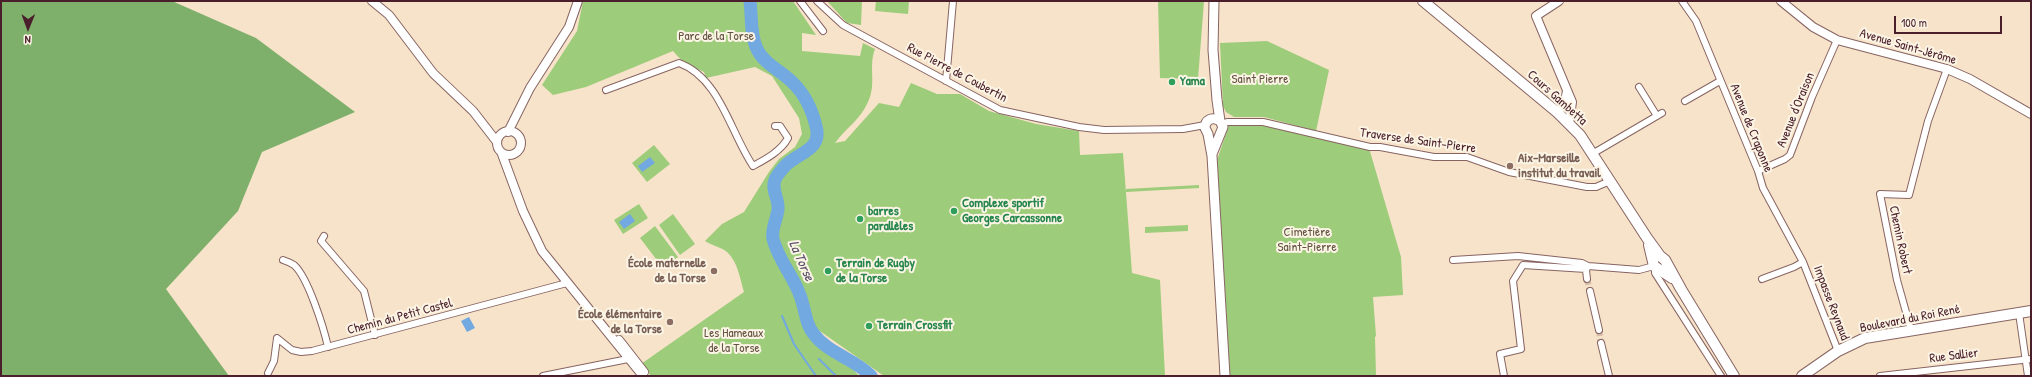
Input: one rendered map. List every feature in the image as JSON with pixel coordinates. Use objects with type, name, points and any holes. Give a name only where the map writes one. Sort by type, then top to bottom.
[{"type":"main road","points":[[1212,156],[1219,134],[1222,130],[1218,121],[1213,50],[1214,1]]},
{"type":"main road","name":"Cours Gambetta","points":[[1423,1],[1558,113],[1580,135],[1647,238],[1658,263],[1681,289],[1734,376]]},
{"type":"main road","points":[[1204,129],[1218,121]]},
{"type":"main road","points":[[1204,129],[1213,136],[1219,134]]},
{"type":"main road","points":[[1204,129],[1212,156],[1225,376]]},
{"type":"main road","name":"Boulevard du Roi René","points":[[1802,376],[1815,372],[1838,351],[1865,338],[2031,311]]},
{"type":"street","points":[[372,1],[389,15],[433,73],[473,111],[497,142],[497,147],[502,154],[536,241],[567,283],[646,376]]},
{"type":"street","points":[[497,142],[569,27],[578,1]]},
{"type":"street","points":[[800,1],[823,31]]},
{"type":"street","name":"Rue Pierre de Coubertin","points":[[817,1],[843,25],[1000,110],[1079,127],[1104,130],[1204,129]]},
{"type":"street","points":[[946,81],[953,1]]},
{"type":"street","points":[[1559,1],[1536,16],[1572,102],[1569,123]]},
{"type":"street","name":"Avenue de Craponne","points":[[1682,1],[1696,21],[1758,171],[1763,188],[1803,262]]},
{"type":"street","name":"Avenue Saint-Jérôme","points":[[1781,1],[1813,27],[1837,40],[1948,70],[1970,79],[2031,114]]},
{"type":"street","name":"Avenue d'Oraison","points":[[1758,171],[1786,159],[1790,155],[1812,97],[1837,40]]},
{"type":"street","points":[[606,90],[679,63],[692,68],[702,77],[718,97],[741,148],[753,166],[768,158],[785,144],[788,138],[780,126],[775,126]]},
{"type":"street","name":"Chemin Robert","points":[[1911,330],[1897,280],[1880,194],[1909,195],[1928,120],[1948,70]]},
{"type":"street","points":[[1685,101],[1720,81]]},
{"type":"street","points":[[1592,154],[1659,114],[1639,87]]},
{"type":"street","points":[[1558,113],[1565,101],[1567,90]]},
{"type":"street","points":[[510,177],[514,154],[521,144],[516,134],[517,112]]},
{"type":"street","name":"Traverse de Saint-Pierre","points":[[1218,121],[1263,122],[1370,147],[1380,147],[1437,157],[1467,157],[1509,172],[1592,188],[1610,181]]},
{"type":"street","points":[[485,128],[504,133],[516,134]]},
{"type":"street","points":[[502,154],[514,154]]},
{"type":"street","points":[[324,236],[321,241],[364,290],[375,335]]},
{"type":"street","points":[[1453,260],[1518,256],[1582,263],[1587,268],[1587,279]]},
{"type":"street","points":[[283,260],[294,265],[303,278],[321,323],[328,347]]},
{"type":"street","points":[[1762,279],[1803,262]]},
{"type":"street","name":"Impasse Reynaud","points":[[1803,262],[1838,351]]},
{"type":"street","points":[[1504,376],[1500,354],[1521,349],[1513,281],[1523,265],[1639,270],[1658,263]]},
{"type":"street","name":"Cours Gambetta","points":[[1658,263],[1655,273],[1721,376]]},
{"type":"street","name":"Chemin du Petit Castel","points":[[268,373],[274,361],[277,338],[292,350],[301,352],[328,347],[567,283]]},
{"type":"street","points":[[1590,292],[1599,330]]},
{"type":"street","points":[[2020,313],[2028,359],[2028,376]]},
{"type":"street","points":[[1601,343],[1609,376]]},
{"type":"street","points":[[544,376],[630,358]]},
{"type":"street","points":[[630,358],[643,376]]},
{"type":"street","name":"Rue Sallier","points":[[1880,376],[2028,359]]},
{"type":"street","points":[[1947,368],[1948,376]]},
{"type":"green space","points":[[1,1],[172,1],[256,38],[355,112],[262,152],[238,211],[166,289],[229,376],[1,376]]},
{"type":"green space","name":"Complexe sportif Georges Carcassonne","points":[[583,1],[793,1],[816,35],[802,33],[802,51],[860,56],[863,43],[875,49],[872,62],[871,95],[861,114],[835,143],[845,141],[879,103],[899,107],[911,83],[937,94],[960,94],[989,111],[1036,124],[1079,131],[1080,155],[1123,153],[1132,273],[1160,280],[1165,376],[884,376],[817,329],[859,376],[651,376],[641,364],[744,292],[738,271],[731,256],[725,250],[705,241],[722,224],[744,212],[769,172],[779,159],[795,147],[802,134],[799,118],[772,76],[755,67],[706,78],[704,72],[684,63],[673,51],[586,87],[553,95],[542,85],[577,31]]},
{"type":"green space","points":[[827,1],[862,1],[861,25],[847,23]]},
{"type":"green space","points":[[876,1],[909,1],[908,14],[875,11]]},
{"type":"green space","name":"Saint Pierre","points":[[1158,1],[1204,1],[1198,79],[1160,78]]},
{"type":"green space","name":"Saint Pierre","points":[[1267,41],[1329,70],[1316,131],[1264,117],[1234,117],[1226,112],[1223,106],[1220,43]]},
{"type":"green space","name":"Cimetière Saint-Pierre","points":[[1258,123],[1369,148],[1401,257],[1403,295],[1373,297],[1376,336],[1376,376],[1230,376],[1217,160],[1229,125]]},
{"type":"green space","points":[[654,145],[670,164],[647,182],[632,163]]},
{"type":"green space","points":[[1199,185],[1199,188],[1126,192],[1126,189]]},
{"type":"green space","points":[[639,204],[648,218],[623,234],[614,220]]},
{"type":"green space","points":[[673,214],[695,244],[680,255],[659,225]]},
{"type":"green space","points":[[1188,225],[1188,231],[1145,233],[1145,227]]},
{"type":"green space","points":[[655,226],[678,257],[663,268],[640,238]]},
{"type":"water","points":[[650,157],[655,163],[642,172],[638,166]]},
{"type":"water","points":[[630,214],[635,221],[624,229],[619,222]]},
{"type":"water","points":[[469,317],[475,328],[467,332],[461,321]]},
{"type":"waterway","name":"La Torse","points":[[750,1],[752,32],[757,49],[764,59],[800,91],[812,114],[817,134],[816,141],[812,146],[807,151],[789,162],[777,175],[774,184],[774,191],[778,209],[773,228],[773,239],[776,248],[801,296],[808,323],[813,333],[826,346],[857,365],[871,376]]},
{"type":"waterway","points":[[782,316],[794,344],[816,376]]},
{"type":"waterway","points":[[819,359],[836,376]]},
{"type":"tunnel","points":[[1587,279],[1590,291]]},
{"type":"tunnel","points":[[1599,330],[1601,343]]},
{"type":"place","name":"Yama","points":[[1172,82]]},
{"type":"place","name":"Aix-Marseille institut du travail","points":[[1510,166]]},
{"type":"place","name":"Complexe sportif Georges Carcassonne","points":[[954,211]]},
{"type":"place","name":"barres parallèles","points":[[860,219]]},
{"type":"place","name":"École maternelle de la Torse","points":[[714,271]]},
{"type":"place","name":"Terrain de Rugby de la Torse","points":[[828,271]]},
{"type":"place","name":"École élémentaire de la Torse","points":[[670,322]]},
{"type":"place","name":"Terrain Crossfit","points":[[869,326]]},
{"type":"park label","name":"Parc de la Torse","points":[[716,37]]},
{"type":"park label","name":"Les Hameaux de la Torse","points":[[734,342]]}]
